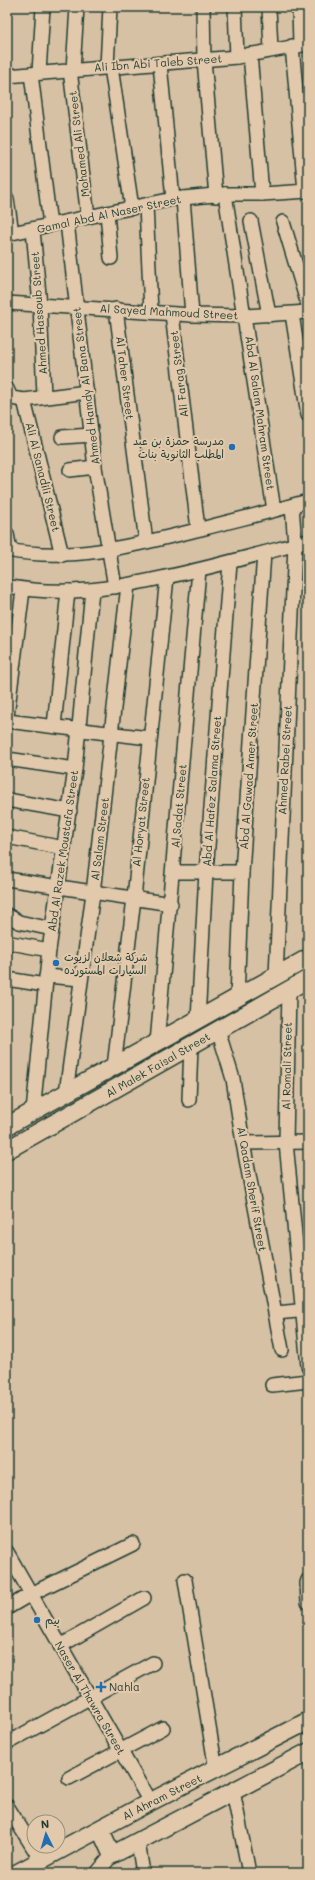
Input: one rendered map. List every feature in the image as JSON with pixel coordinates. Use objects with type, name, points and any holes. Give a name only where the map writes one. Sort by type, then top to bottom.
[{"type":"main road","name":"Al Malek Faisal Street","points":[[7,1126],[308,958]]},
{"type":"main road","name":"Al Malek Faisal Street","points":[[10,1145],[191,1046],[308,979]]},
{"type":"main road","name":"Al Ahram Street","points":[[17,1873],[150,1802],[216,1770],[308,1721]]},
{"type":"main road","points":[[100,1829],[112,1855],[308,1752]]},
{"type":"street","points":[[43,7],[35,73],[50,225]]},
{"type":"street","name":"Mohamed Ali Street","points":[[77,7],[72,70],[88,217]]},
{"type":"street","points":[[110,7],[109,67],[132,208]]},
{"type":"street","name":"Abd Al Salam Mahram Street","points":[[203,7],[204,60],[221,195],[245,316],[274,510]]},
{"type":"street","points":[[236,7],[262,194]]},
{"type":"street","points":[[269,7],[270,50]]},
{"type":"street","points":[[299,7],[307,191]]},
{"type":"street","name":"Ali Ibn Abi Taleb Street","points":[[7,76],[204,60],[300,45]]},
{"type":"street","points":[[160,64],[192,315]]},
{"type":"street","name":"Gamal Abd Al Naser Street","points":[[10,234],[178,199],[221,195],[307,191]]},
{"type":"street","points":[[7,199],[10,234]]},
{"type":"street","points":[[146,205],[151,312]]},
{"type":"street","points":[[107,213],[110,258]]},
{"type":"street","points":[[251,221],[269,315]]},
{"type":"street","name":"Ahmed Hamdy Al Bana Street","points":[[67,222],[96,467],[109,550],[121,586]]},
{"type":"street","points":[[283,222],[308,305]]},
{"type":"street","name":"Ahmed Hassoub Street","points":[[33,230],[40,305],[44,396]]},
{"type":"street","name":"Al Sayed Mahmoud Street","points":[[7,304],[116,309],[192,315],[245,316],[308,312]]},
{"type":"street","name":"Al Taher Street","points":[[116,309],[146,542]]},
{"type":"street","name":"Ali Farag Street","points":[[172,314],[198,529]]},
{"type":"street","points":[[292,314],[308,415]]},
{"type":"street","points":[[7,390],[11,398],[24,400],[44,396],[87,392]]},
{"type":"street","name":"Ali Al Sanadili Street","points":[[24,400],[62,555]]},
{"type":"street","points":[[62,437],[92,435]]},
{"type":"street","points":[[70,470],[96,467]]},
{"type":"street","points":[[7,534],[9,550],[62,555],[109,550],[308,501]]},
{"type":"street","name":"Ahmed Rabei Street","points":[[276,976],[295,544],[292,506]]},
{"type":"street","points":[[7,586],[23,590],[68,591],[92,590],[121,586],[230,563],[308,541]]},
{"type":"street","name":"Abd Al Gawad Amer Street","points":[[237,998],[242,872],[264,553]]},
{"type":"street","name":"Abd Al Hafez Salama Street","points":[[198,1020],[206,872],[230,563]]},
{"type":"street","name":"Al Sadat Street","points":[[157,1042],[174,872],[199,570]]},
{"type":"street","name":"Al Horyat Street","points":[[114,1067],[134,898],[149,738],[167,577]]},
{"type":"street","name":"Al Salam Street","points":[[66,1093],[93,893],[112,733],[121,586]]},
{"type":"street","points":[[7,716],[23,590]]},
{"type":"street","name":"Abd Al Razek Moustafa Street","points":[[33,1112],[45,980],[76,769],[78,729],[92,590]]},
{"type":"street","points":[[54,726],[68,591]]},
{"type":"street","points":[[7,721],[149,738]]},
{"type":"street","points":[[7,760],[76,769]]},
{"type":"street","points":[[7,800],[70,812]]},
{"type":"street","points":[[7,837],[64,848]]},
{"type":"street","points":[[174,872],[242,872]]},
{"type":"street","points":[[7,879],[171,904]]},
{"type":"street","points":[[7,915],[18,922],[52,929]]},
{"type":"street","points":[[11,943],[49,950]]},
{"type":"street","points":[[7,979],[81,979]]},
{"type":"street","name":"Al Romali Street","points":[[289,989],[286,1143],[305,1310],[308,1366]]},
{"type":"street","name":"Al Qadam Sherif Street","points":[[218,1030],[233,1079],[243,1143],[282,1350]]},
{"type":"street","points":[[189,1100],[191,1046]]},
{"type":"street","points":[[243,1143],[308,1142]]},
{"type":"street","points":[[276,1313],[305,1310]]},
{"type":"street","points":[[272,1385],[308,1382]]},
{"type":"street","points":[[7,1608],[31,1594],[133,1544]]},
{"type":"street","name":"Naser Al Thawra Street","points":[[7,1552],[150,1802]]},
{"type":"street","points":[[185,1580],[216,1770]]},
{"type":"street","points":[[308,1580],[306,1583],[308,1602]]},
{"type":"street","points":[[60,1646],[144,1598]]},
{"type":"street","points":[[7,1743],[153,1663]]},
{"type":"street","points":[[69,1778],[163,1728]]},
{"type":"street","points":[[233,1791],[249,1873]]},
{"type":"street","points":[[7,1806],[41,1860]]},
{"type":"street","points":[[138,1842],[143,1873]]},
{"type":"street","points":[[97,1873],[112,1855]]},
{"type":"place","name":"مدرسة حمزة بن عبد المطلب الثانوية بنات","points":[[232,447]]},
{"type":"place","name":"شركة شعلان لزيوت السيارات المستورده","points":[[56,963]]},
{"type":"place","name":"بيم","points":[[37,1620]]},
{"type":"place","name":"Nahla","points":[[101,1687]]}]
